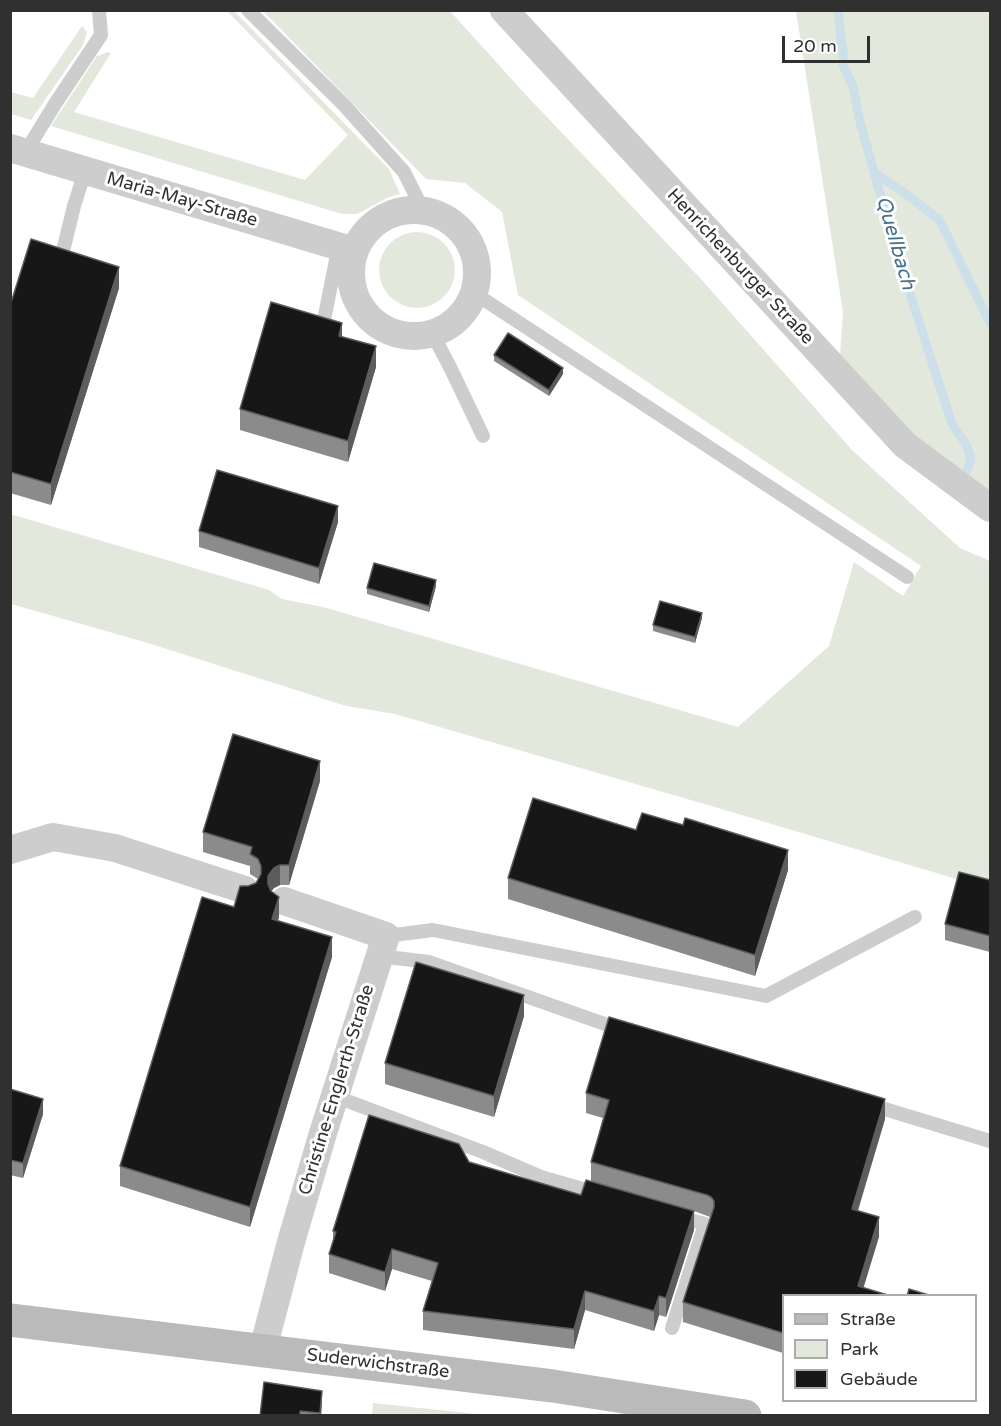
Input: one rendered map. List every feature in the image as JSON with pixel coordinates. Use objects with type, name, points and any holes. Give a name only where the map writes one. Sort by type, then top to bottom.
[{"type":"main road","name":"Suderwichstraße","points":[[10,1320],[553,1386],[703,1412],[745,1416]]},
{"type":"street","name":"Henrichenburger Straße","points":[[504,10],[905,446],[990,508]]},
{"type":"street","name":"Maria-May-Straße","points":[[18,150],[346,248]]},
{"type":"street","points":[[423,210],[444,217],[461,231],[473,250],[477,272],[474,293],[464,311],[450,325],[432,333],[409,336],[386,330],[368,316],[355,296],[346,248],[381,218],[401,211],[423,210]]},
{"type":"street","points":[[10,850],[53,837],[115,848],[245,890]]},
{"type":"street","points":[[284,901],[383,946]]},
{"type":"street","name":"Christine-Englerth-Straße","points":[[262,1349],[334,1096],[383,946]]},
{"type":"lane","points":[[18,150],[55,104],[101,36],[99,10]]},
{"type":"lane","points":[[248,10],[344,105],[404,172],[423,210]]},
{"type":"lane","points":[[62,255],[84,171]]},
{"type":"lane","points":[[323,325],[346,248]]},
{"type":"lane","points":[[474,293],[907,577]]},
{"type":"lane","points":[[432,333],[483,436]]},
{"type":"lane","points":[[383,946],[433,930],[766,996],[915,917]]},
{"type":"lane","points":[[383,946],[632,1032]]},
{"type":"lane","points":[[334,1096],[483,1152],[541,1177],[617,1199]]},
{"type":"lane","points":[[856,1100],[990,1141]]},
{"type":"lane","points":[[661,1212],[705,1224],[672,1328]]},
{"type":"green space","points":[[227,11],[234,11],[389,169],[400,194],[389,197],[357,214],[342,214],[51,126],[97,56],[108,52],[111,53],[74,112],[305,180],[348,135]]},
{"type":"green space","points":[[263,11],[450,11],[525,94],[701,279],[852,450],[960,548],[990,561],[990,889],[395,714],[346,706],[148,643],[11,604],[10,514],[269,590],[282,599],[323,607],[738,727],[829,646],[854,562],[903,596],[921,566],[518,295],[502,212],[465,183],[426,179]]},
{"type":"green space","points":[[796,11],[990,11],[990,491],[926,449],[840,354],[843,312]]},
{"type":"green space","points":[[82,26],[87,32],[83,45],[31,120],[11,114],[11,92],[33,98]]},
{"type":"green space","points":[[410,232],[424,232],[438,238],[449,249],[455,263],[452,285],[444,297],[424,308],[410,308],[396,302],[385,291],[379,277],[379,263],[385,249],[396,238]]},
{"type":"green space","points":[[373,1403],[477,1414],[475,1416],[372,1415]]},
{"type":"building","points":[[31,239],[119,267],[51,484],[10,472],[10,306]]},
{"type":"building","points":[[271,302],[342,323],[339,336],[376,346],[348,441],[240,409]]},
{"type":"building","points":[[508,333],[563,368],[549,390],[494,355]]},
{"type":"building","points":[[217,470],[338,506],[319,568],[199,531]]},
{"type":"building","points":[[374,563],[436,580],[429,606],[367,588]]},
{"type":"building","points":[[660,601],[702,613],[695,637],[653,625]]},
{"type":"building","points":[[233,734],[320,761],[289,865],[274,868],[268,876],[268,884],[271,891],[279,897],[272,919],[332,937],[250,1207],[120,1166],[202,897],[234,907],[240,886],[256,883],[261,874],[258,859],[250,854],[252,847],[203,832]]},
{"type":"building","points":[[533,798],[636,830],[642,813],[683,825],[685,818],[788,850],[755,955],[508,878]]},
{"type":"building","points":[[959,872],[990,880],[990,936],[945,924]]},
{"type":"building","points":[[416,962],[524,995],[494,1096],[385,1063]]},
{"type":"building","points":[[609,1017],[885,1099],[852,1209],[879,1217],[858,1286],[884,1294],[782,1294],[782,1333],[683,1302],[714,1201],[707,1195],[591,1162],[609,1100],[586,1093]]},
{"type":"building","points":[[10,1089],[43,1099],[23,1163],[10,1160]]},
{"type":"building","points":[[369,1115],[459,1144],[469,1162],[581,1195],[586,1180],[694,1211],[666,1298],[659,1296],[654,1311],[585,1291],[574,1329],[423,1311],[438,1263],[392,1249],[385,1272],[329,1254],[336,1232],[333,1231]]},
{"type":"building","points":[[909,1289],[925,1294],[908,1294]]},
{"type":"building","points":[[264,1382],[322,1391],[320,1413],[300,1411],[300,1416],[260,1416]]},
{"type":"waterway","name":"Quellbach","points":[[838,10],[843,65],[853,86],[860,122],[894,244],[952,424],[966,444],[971,459],[967,470]]},
{"type":"waterway","points":[[875,173],[912,198],[940,221],[990,323]]}]
